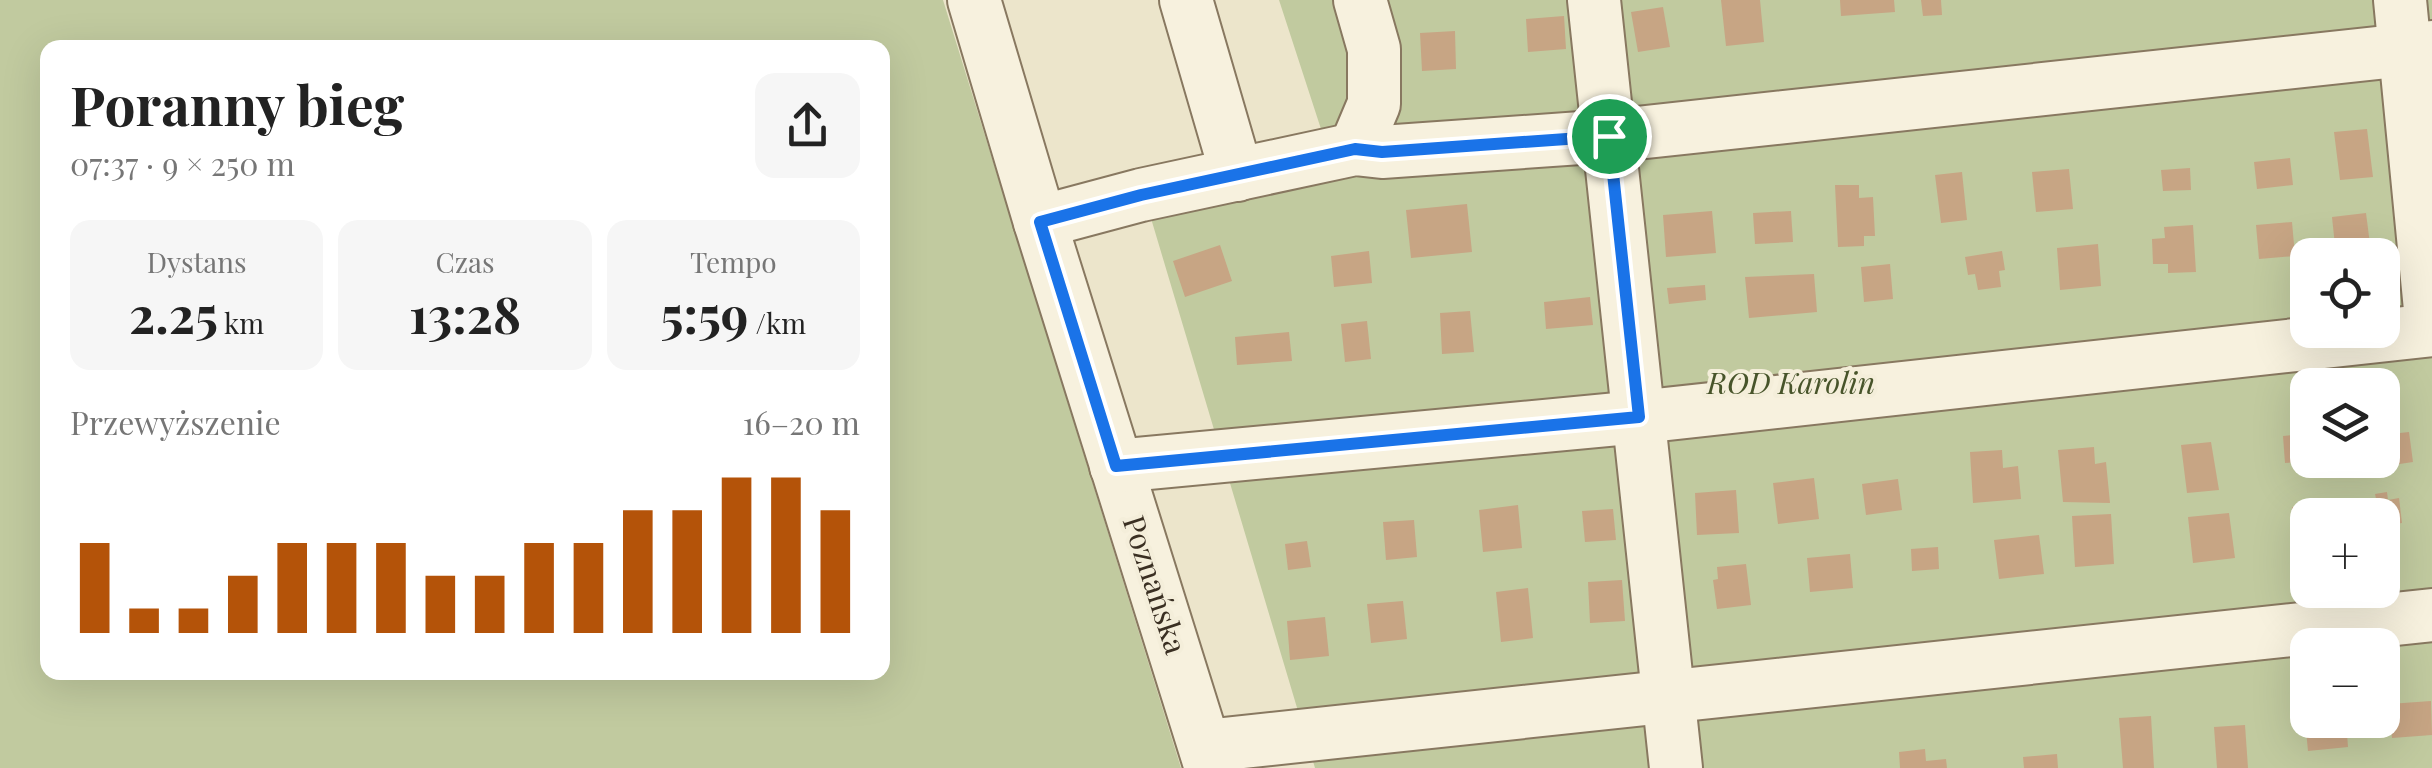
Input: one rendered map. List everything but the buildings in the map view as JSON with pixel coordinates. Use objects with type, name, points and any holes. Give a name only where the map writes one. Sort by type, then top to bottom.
[{"type":"street","name":"Poznańska","points":[[974,0],[1208,757]]},
{"type":"street","points":[[1186,0],[1237,174]]},
{"type":"street","points":[[1355,149],[1374,104],[1374,50],[1360,0]]},
{"type":"street","points":[[1594,0],[1676,768]]},
{"type":"street","points":[[1040,222],[1355,149],[1382,152],[1609,136],[2412,32],[2432,330],[1639,417],[1116,466]]},
{"type":"street","points":[[1208,757],[1668,697],[2432,615]]},
{"type":"green space","points":[[0,0],[943,0],[1181,768],[0,768]]},
{"type":"green space","name":"ROD Karolin","points":[[1279,0],[2432,0],[2432,768],[1315,768],[1150,215],[1335,172]]},
{"type":"route","points":[[1609,136],[1639,417],[1116,466],[1040,222],[1141,195],[1355,149],[1382,152],[1609,136]]}]
